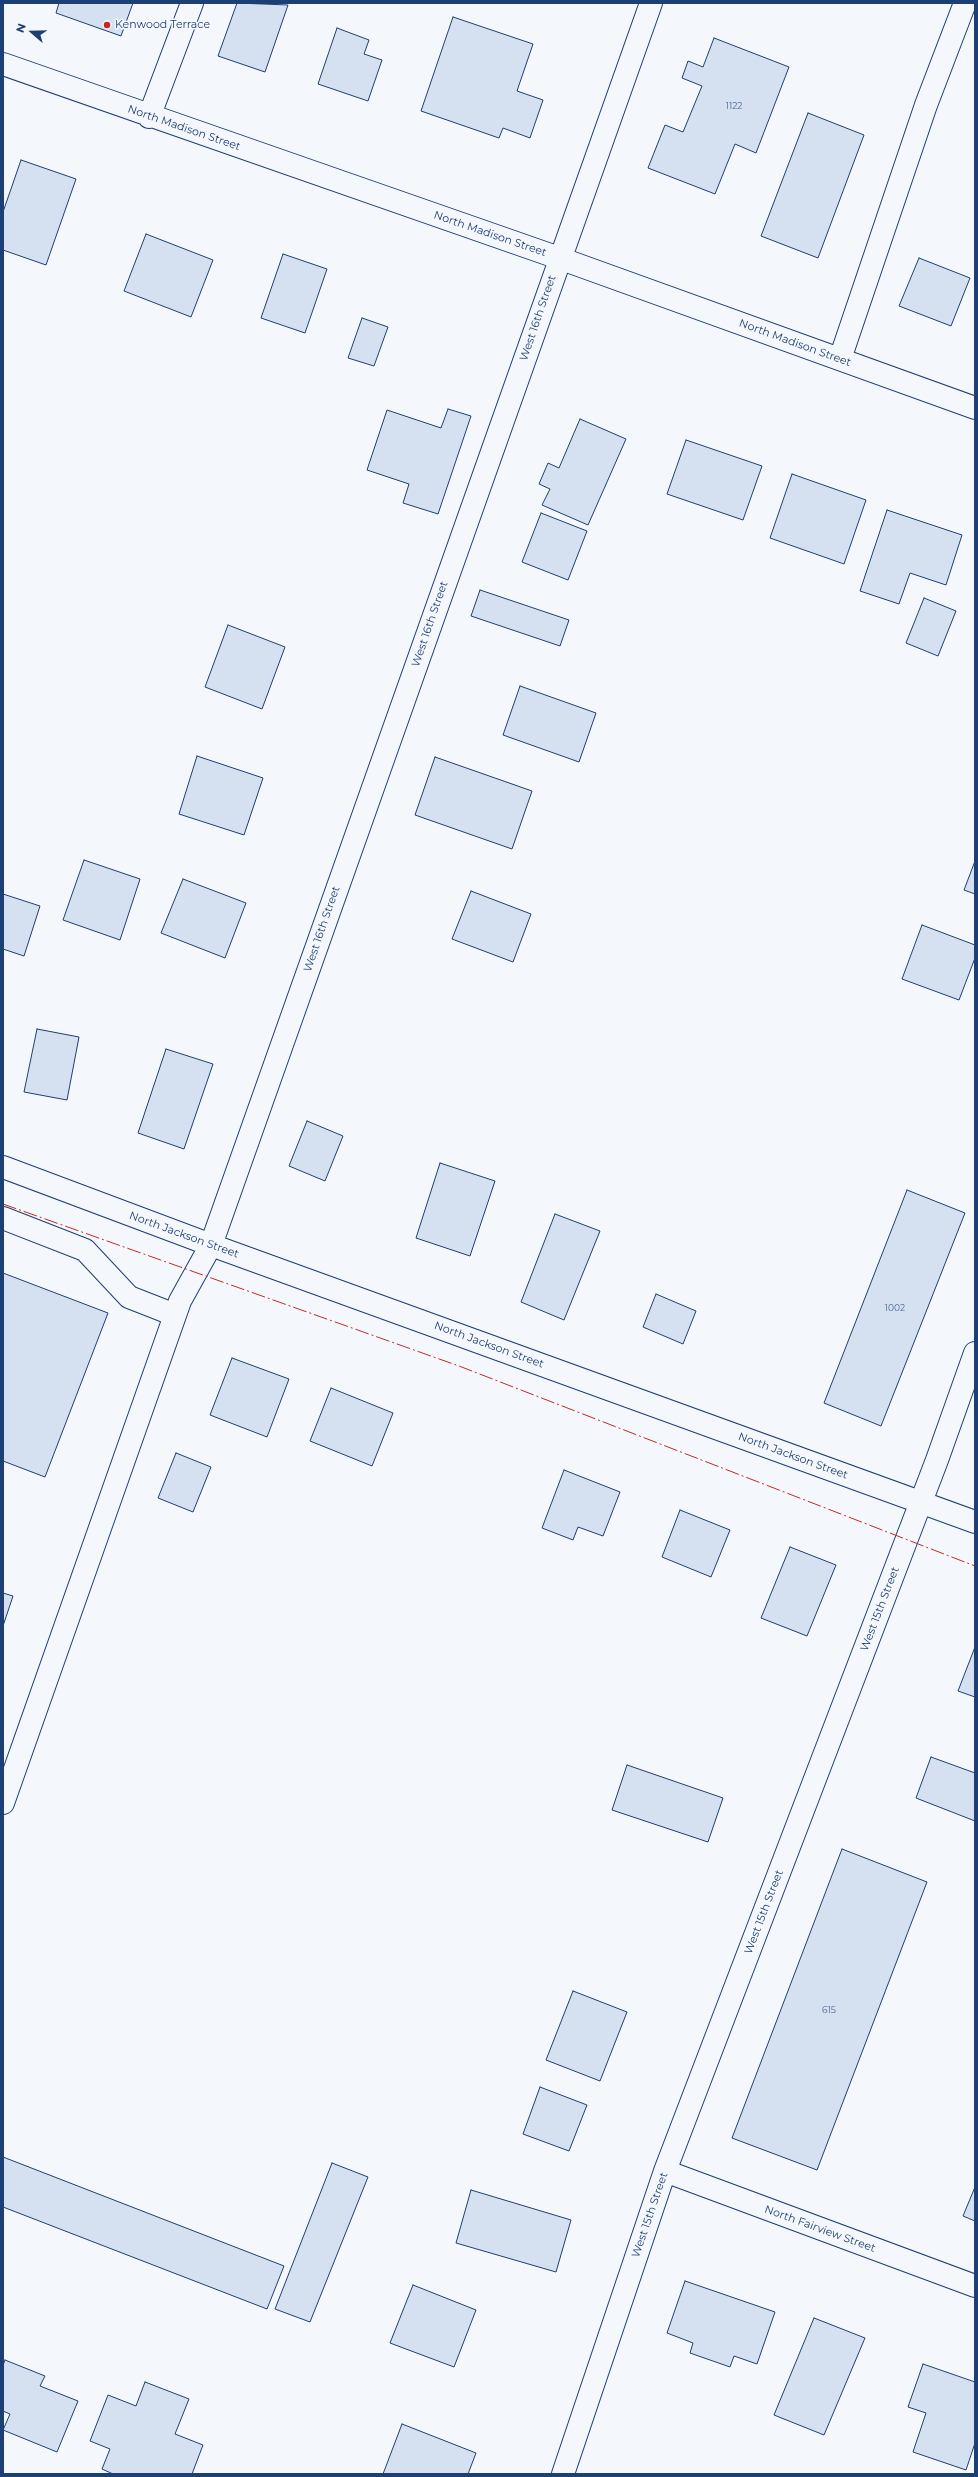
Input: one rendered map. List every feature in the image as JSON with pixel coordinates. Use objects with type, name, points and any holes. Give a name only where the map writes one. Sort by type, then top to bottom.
[{"type":"street","points":[[149,116],[192,3]]},
{"type":"street","name":"West 16th Street","points":[[3,1802],[180,1301],[211,1245],[559,258],[651,3]]},
{"type":"street","points":[[840,359],[926,105],[965,3]]},
{"type":"street","name":"North Madison Street","points":[[3,64],[559,258],[975,408]]},
{"type":"street","name":"North Jackson Street","points":[[3,1167],[211,1245],[975,1522]]},
{"type":"street","points":[[3,1218],[85,1250],[129,1297],[175,1315]]},
{"type":"street","name":"West 15th Street","points":[[563,2474],[665,2171],[921,1502],[975,1353]]},
{"type":"street","name":"North Fairview Street","points":[[665,2171],[975,2286]]},
{"type":"building","name":"Kenwood Terrace","points":[[59,3],[133,3],[121,36],[56,13]]},
{"type":"building","points":[[237,3],[288,5],[265,72],[218,56]]},
{"type":"building","points":[[453,17],[533,44],[517,91],[543,100],[530,138],[503,128],[499,138],[421,111]]},
{"type":"building","points":[[337,28],[369,40],[364,54],[382,60],[368,101],[318,84]]},
{"type":"building","points":[[714,38],[789,67],[756,153],[735,144],[715,194],[648,168],[665,125],[683,132],[702,86],[682,78],[688,61],[703,67]]},
{"type":"building","points":[[808,113],[864,135],[818,258],[761,236]]},
{"type":"building","points":[[21,160],[76,179],[46,265],[3,250],[3,212]]},
{"type":"building","points":[[146,234],[213,260],[191,317],[124,291]]},
{"type":"building","points":[[283,254],[327,269],[305,333],[261,318]]},
{"type":"building","points":[[919,258],[970,278],[951,326],[899,306]]},
{"type":"building","points":[[362,318],[388,327],[374,366],[348,358]]},
{"type":"building","points":[[448,409],[471,416],[438,514],[403,503],[409,484],[367,470],[387,410],[441,428]]},
{"type":"building","points":[[580,419],[626,439],[588,525],[542,505],[550,489],[539,484],[548,463],[559,468]]},
{"type":"building","points":[[686,440],[762,466],[743,520],[667,494]]},
{"type":"building","points":[[792,474],[866,500],[844,564],[770,538]]},
{"type":"building","points":[[887,510],[962,535],[946,585],[910,573],[899,604],[860,591]]},
{"type":"building","points":[[541,513],[587,531],[568,580],[522,562]]},
{"type":"building","points":[[480,590],[569,620],[560,646],[471,616]]},
{"type":"building","points":[[924,598],[956,611],[938,656],[906,643]]},
{"type":"building","points":[[228,625],[285,647],[262,709],[205,687]]},
{"type":"building","points":[[520,686],[596,713],[579,762],[503,735]]},
{"type":"building","points":[[197,756],[263,778],[244,835],[179,814]]},
{"type":"building","points":[[435,757],[532,791],[512,849],[415,815]]},
{"type":"building","points":[[84,860],[140,879],[120,940],[63,920]]},
{"type":"building","points":[[975,861],[975,894],[964,890]]},
{"type":"building","points":[[183,879],[246,903],[225,958],[161,933]]},
{"type":"building","points":[[471,891],[531,914],[513,962],[452,939]]},
{"type":"building","points":[[3,894],[40,906],[24,956],[3,949]]},
{"type":"building","points":[[922,925],[975,945],[975,958],[959,1000],[902,979]]},
{"type":"building","points":[[37,1029],[79,1037],[67,1100],[24,1092]]},
{"type":"building","points":[[166,1049],[213,1064],[184,1149],[138,1133]]},
{"type":"building","points":[[307,1121],[343,1136],[325,1181],[289,1166]]},
{"type":"building","points":[[440,1163],[495,1181],[470,1256],[416,1238]]},
{"type":"building","points":[[907,1190],[965,1213],[881,1426],[824,1403]]},
{"type":"building","points":[[555,1214],[600,1231],[564,1320],[521,1302]]},
{"type":"building","points":[[3,1273],[108,1313],[45,1477],[3,1461]]},
{"type":"building","points":[[656,1294],[696,1311],[683,1344],[643,1327]]},
{"type":"building","points":[[232,1358],[289,1379],[267,1437],[210,1415]]},
{"type":"building","points":[[331,1388],[393,1413],[372,1466],[310,1441]]},
{"type":"building","points":[[176,1453],[211,1467],[193,1512],[158,1498]]},
{"type":"building","points":[[564,1470],[620,1492],[603,1536],[578,1527],[573,1540],[542,1528]]},
{"type":"building","points":[[680,1510],[730,1530],[711,1577],[662,1557]]},
{"type":"building","points":[[790,1547],[836,1565],[807,1636],[761,1618]]},
{"type":"building","points":[[3,1593],[13,1596],[3,1626]]},
{"type":"building","points":[[975,1647],[975,1697],[958,1691]]},
{"type":"building","points":[[931,1757],[975,1773],[975,1821],[916,1798]]},
{"type":"building","points":[[627,1765],[723,1798],[708,1842],[612,1810]]},
{"type":"building","points":[[842,1849],[927,1882],[817,2170],[732,2138]]},
{"type":"building","points":[[573,1991],[627,2012],[600,2081],[546,2060]]},
{"type":"building","points":[[540,2087],[587,2105],[569,2151],[523,2134]]},
{"type":"building","points":[[3,2157],[284,2266],[267,2309],[3,2207]]},
{"type":"building","points":[[332,2163],[368,2177],[310,2322],[275,2309]]},
{"type":"building","points":[[975,2187],[975,2221],[963,2216]]},
{"type":"building","points":[[471,2190],[571,2220],[556,2272],[456,2243]]},
{"type":"building","points":[[685,2281],[775,2312],[757,2364],[734,2356],[730,2367],[690,2353],[693,2343],[667,2333]]},
{"type":"building","points":[[413,2285],[476,2310],[454,2367],[390,2343]]},
{"type":"building","points":[[814,2318],[865,2338],[824,2435],[774,2415]]},
{"type":"building","points":[[5,2360],[45,2376],[40,2386],[78,2401],[57,2452],[3,2430],[10,2414],[3,2411],[3,2365]]},
{"type":"building","points":[[923,2364],[975,2382],[975,2443],[966,2470],[913,2452],[926,2413],[908,2407]]},
{"type":"building","points":[[145,2382],[189,2399],[175,2434],[203,2445],[192,2474],[113,2474],[102,2469],[110,2449],[90,2441],[108,2395],[136,2406]]},
{"type":"building","points":[[402,2424],[476,2453],[468,2474],[383,2474]]},
{"type":"power","points":[[3,1204],[459,1366],[975,1566]]},
{"type":"place","name":"Kenwood Terrace","points":[[107,25]]}]
